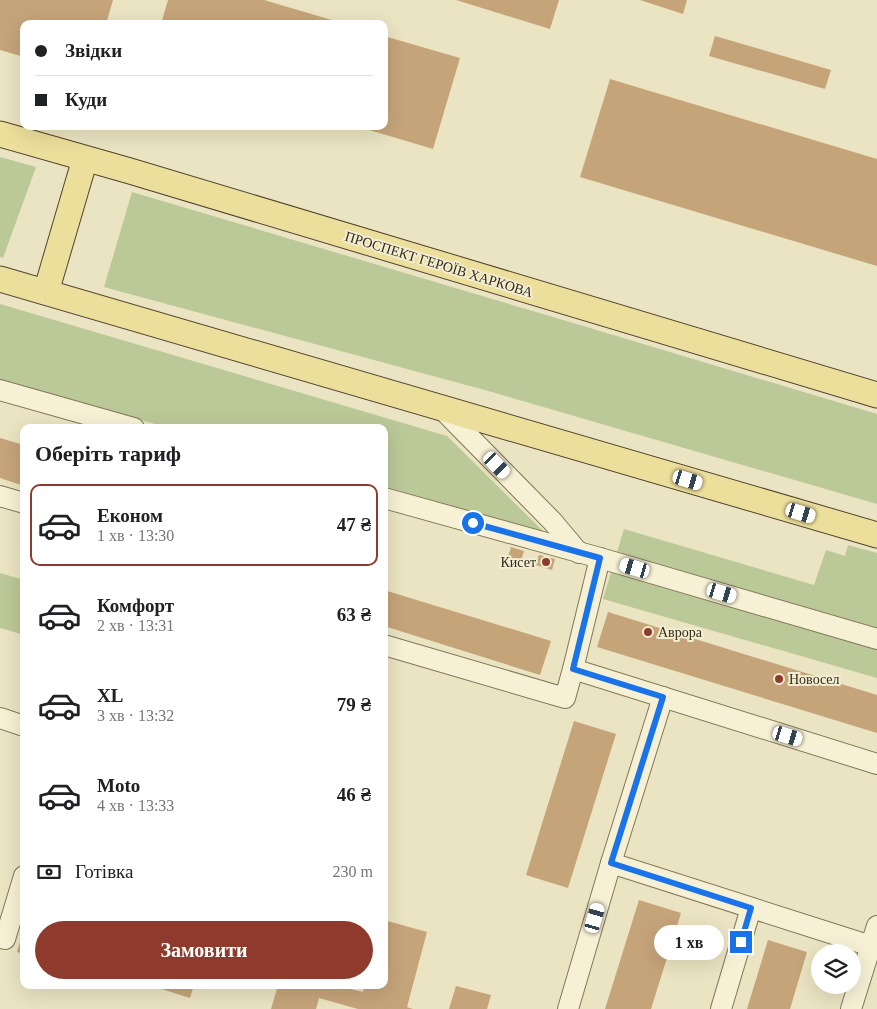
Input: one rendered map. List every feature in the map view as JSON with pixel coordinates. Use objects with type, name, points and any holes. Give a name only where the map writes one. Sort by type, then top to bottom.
[{"type":"main road","name":"ПРОСПЕКТ ГЕРОЇВ ХАРКОВА","points":[[0,134],[130,171],[877,395]]},
{"type":"main road","points":[[46,292],[85,159]]},
{"type":"main road","points":[[0,279],[877,535]]},
{"type":"lane","points":[[0,390],[120,424]]},
{"type":"lane","points":[[441,408],[553,522],[579,553]]},
{"type":"lane","points":[[0,496],[20,502]]},
{"type":"lane","points":[[388,499],[600,558],[877,639]]},
{"type":"lane","points":[[388,646],[564,698],[600,558]]},
{"type":"lane","points":[[573,669],[877,764]]},
{"type":"lane","points":[[568,1009],[663,697]]},
{"type":"lane","points":[[0,718],[20,725]]},
{"type":"lane","points":[[611,863],[870,946]]},
{"type":"lane","points":[[5,939],[20,889]]},
{"type":"lane","points":[[721,1009],[751,908]]},
{"type":"lane","points":[[851,1009],[877,926]]},
{"type":"green space","points":[[0,157],[36,167],[3,258],[0,257]]},
{"type":"green space","points":[[132,192],[877,414],[877,504],[492,392],[104,287]]},
{"type":"green space","points":[[0,304],[447,436],[546,534],[388,490],[388,424],[155,424],[0,381]]},
{"type":"green space","points":[[624,529],[814,585],[826,550],[845,556],[848,545],[877,553],[877,678],[603,599]]},
{"type":"green space","points":[[0,573],[20,579],[20,634],[0,628]]},
{"type":"building","points":[[0,0],[113,0],[107,20],[20,20],[20,56],[0,50]]},
{"type":"building","points":[[168,0],[264,0],[332,20],[162,20]]},
{"type":"building","points":[[456,0],[559,0],[550,29]]},
{"type":"building","points":[[640,0],[687,0],[683,14]]},
{"type":"building","points":[[715,36],[831,70],[825,89],[709,56]]},
{"type":"building","points":[[388,37],[460,58],[433,149],[369,130],[388,130]]},
{"type":"building","points":[[610,79],[877,159],[877,266],[580,177]]},
{"type":"building","points":[[0,438],[20,444],[20,485],[0,478]]},
{"type":"building","points":[[511,547],[524,551],[521,561],[508,557]]},
{"type":"building","name":"Кисет","points":[[539,555],[555,559],[552,570],[536,565]]},
{"type":"building","points":[[388,591],[551,641],[540,675],[388,627]]},
{"type":"building","points":[[608,612],[877,695],[877,733],[597,647]]},
{"type":"building","points":[[574,721],[616,734],[568,888],[526,875]]},
{"type":"building","points":[[639,900],[681,913],[651,1009],[605,1009]]},
{"type":"building","points":[[388,921],[427,932],[407,1007],[413,1009],[358,1009],[319,998],[316,1009],[271,1009],[277,989],[351,989],[363,992],[364,989],[388,989]]},
{"type":"building","points":[[768,940],[807,952],[790,1009],[747,1009]]},
{"type":"building","points":[[456,986],[491,995],[487,1009],[449,1009]]},
{"type":"building","points":[[162,989],[193,989],[190,998]]},
{"type":"place","name":"Кисет","points":[[546,562]]},
{"type":"place","name":"Аврора","points":[[648,632]]},
{"type":"place","name":"Новосел","points":[[779,679]]},
{"type":"route","points":[[473,523],[600,558],[573,669],[663,697],[611,863],[751,908],[741,942]]}]
